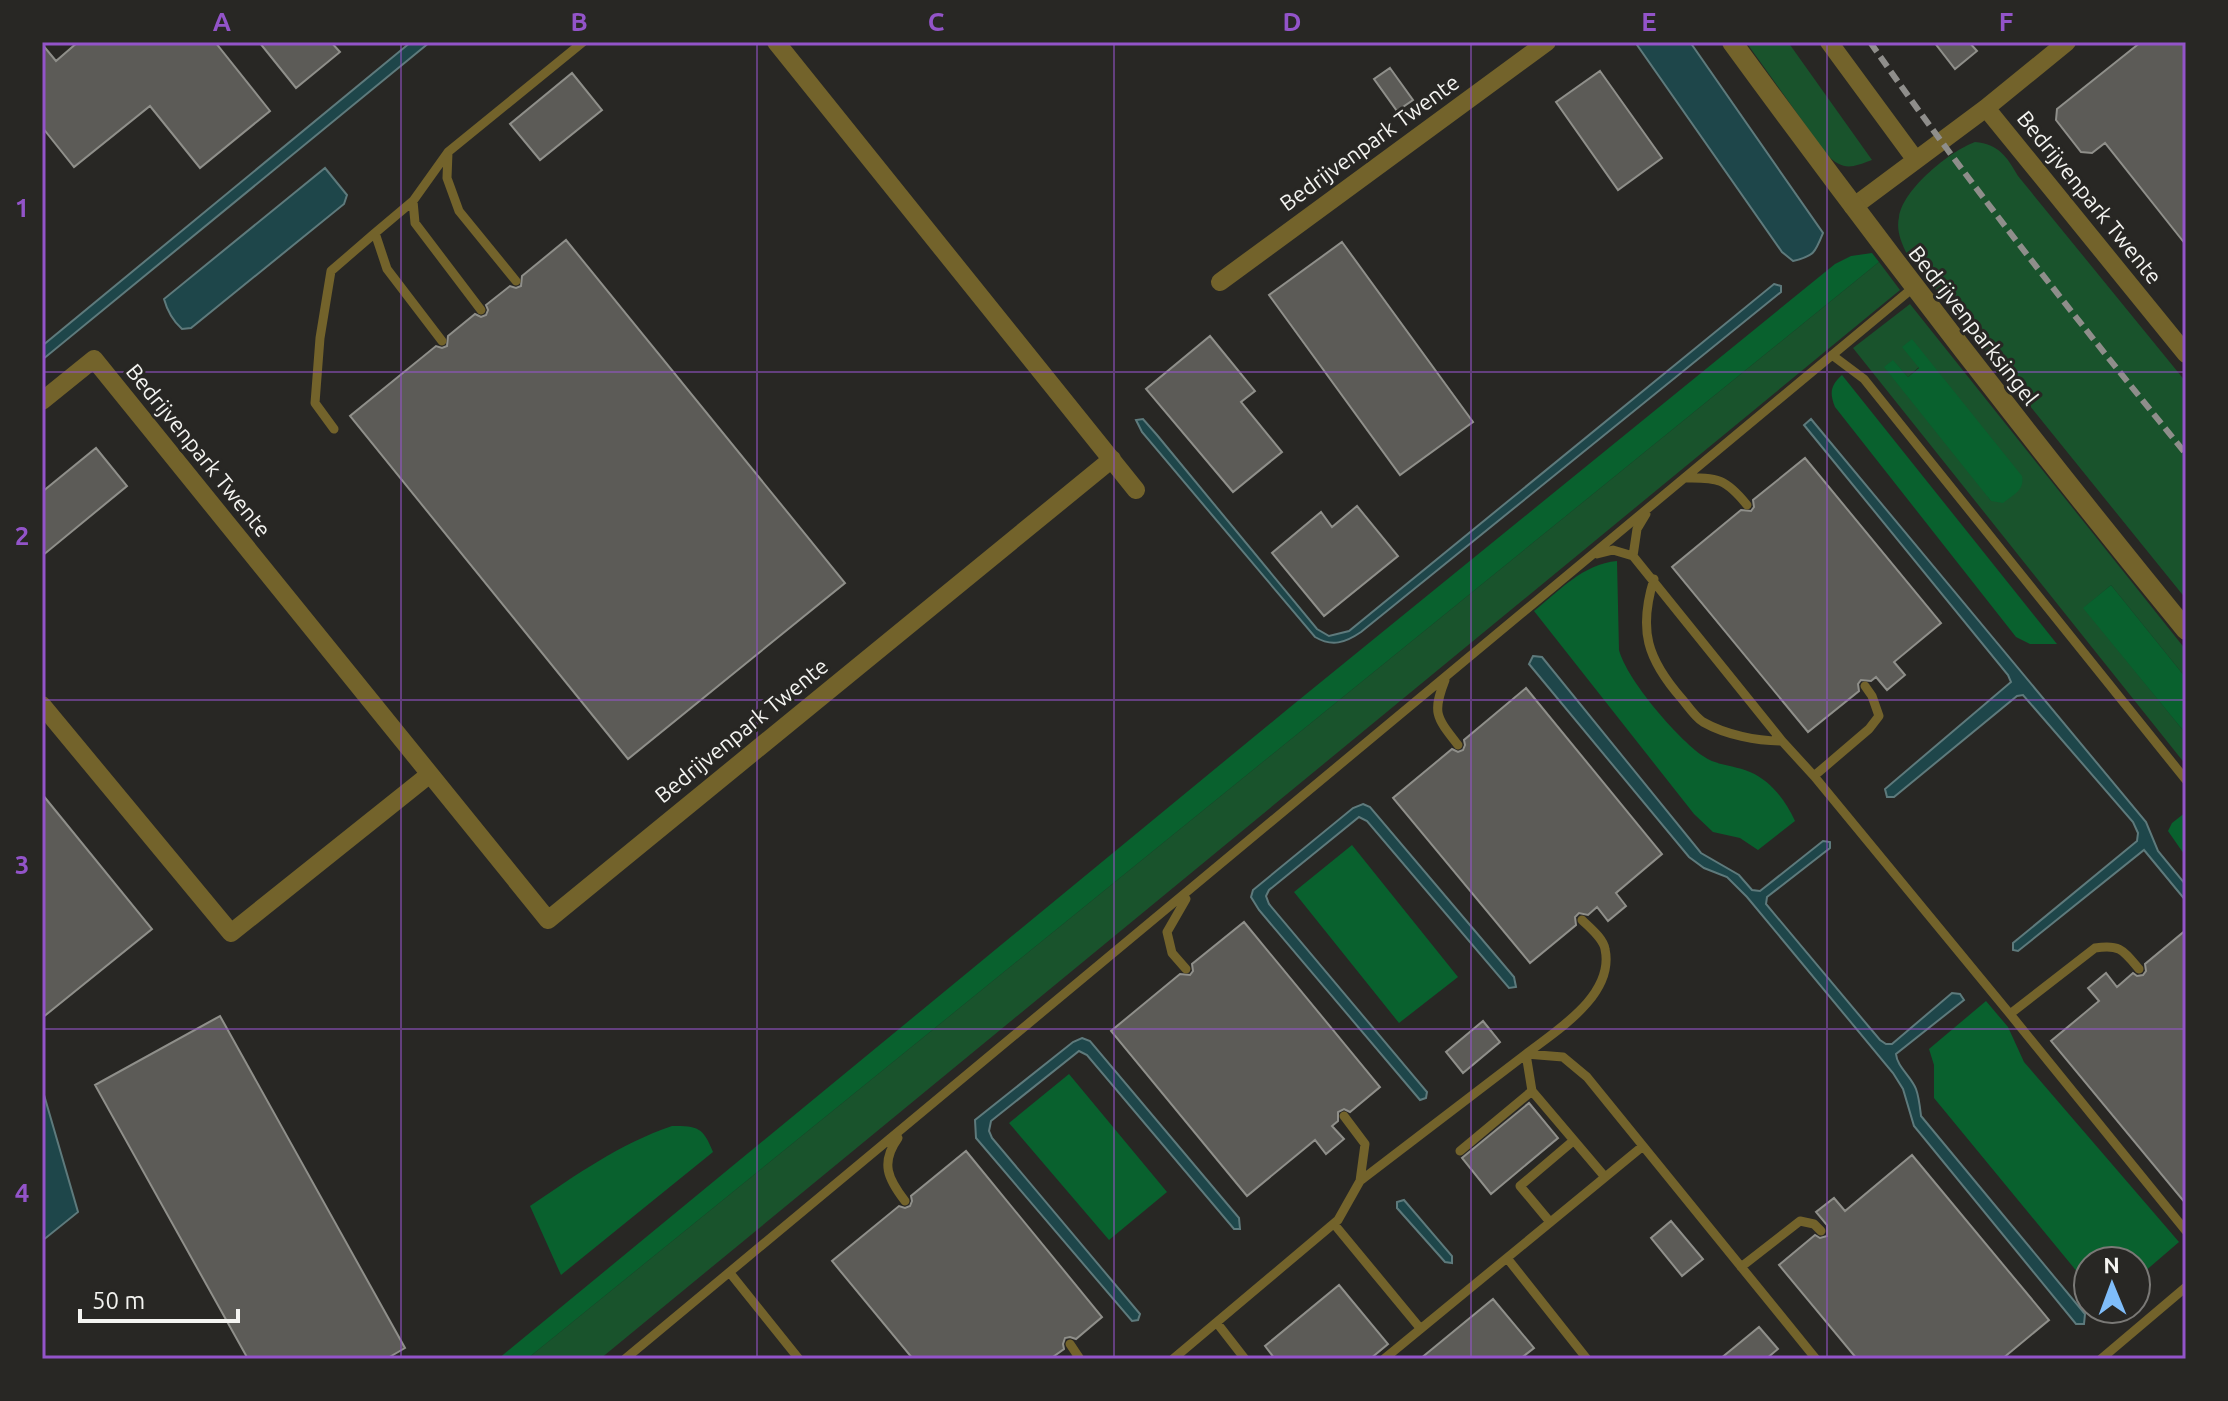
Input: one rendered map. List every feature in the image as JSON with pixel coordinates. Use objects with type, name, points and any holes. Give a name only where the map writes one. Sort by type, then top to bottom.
[{"type":"street","points":[[776,42],[1136,490]]},
{"type":"street","name":"Bedrijvenpark Twente","points":[[1220,282],[1547,42]]},
{"type":"street","name":"Bedrijvenparksingel","points":[[1732,42],[1914,287],[2186,630]]},
{"type":"street","points":[[1829,42],[1915,159]]},
{"type":"street","name":"Bedrijvenpark Twente","points":[[1853,207],[1986,108],[2067,42]]},
{"type":"street","name":"Bedrijvenpark Twente","points":[[1986,108],[2186,354]]},
{"type":"street","name":"Bedrijvenpark Twente","points":[[42,401],[94,359],[548,920],[1112,459]]},
{"type":"street","points":[[42,705],[231,933],[430,774]]},
{"type":"lane","points":[[334,429],[315,403],[320,338],[331,271],[413,201],[448,152],[583,42]]},
{"type":"lane","points":[[448,152],[447,178],[459,211],[516,281]]},
{"type":"lane","points":[[413,201],[415,223],[481,310]]},
{"type":"lane","points":[[375,233],[387,269],[442,341]]},
{"type":"lane","points":[[625,1359],[1914,287]]},
{"type":"lane","points":[[1832,355],[1864,379],[2186,780]]},
{"type":"lane","points":[[1684,478],[1708,477],[1731,485],[1747,505]]},
{"type":"lane","points":[[1633,556],[1637,529],[1650,507]]},
{"type":"lane","points":[[1592,556],[1613,550],[1633,556],[1654,579],[1782,741],[1814,776],[2186,1231]]},
{"type":"lane","points":[[1654,579],[1646,606],[1650,652],[1672,687],[1702,721],[1759,741],[1782,741]]},
{"type":"lane","points":[[1446,677],[1436,703],[1440,722],[1458,745]]},
{"type":"lane","points":[[1814,776],[1869,729],[1879,716],[1865,686]]},
{"type":"lane","points":[[1186,969],[1172,953],[1167,932],[1198,883]]},
{"type":"lane","points":[[1173,1359],[1334,1224],[1360,1181],[1582,1011],[1605,969],[1605,947],[1582,920]]},
{"type":"lane","points":[[2010,1014],[2095,948],[2112,946],[2124,952],[2139,969]]},
{"type":"lane","points":[[1526,1054],[1532,1091],[1605,1177]]},
{"type":"lane","points":[[1526,1054],[1563,1057],[1587,1077],[1816,1359]]},
{"type":"lane","points":[[1460,1151],[1532,1091]]},
{"type":"lane","points":[[1344,1116],[1365,1144],[1360,1181]]},
{"type":"lane","points":[[905,1201],[892,1184],[887,1167],[888,1151],[907,1126]]},
{"type":"lane","points":[[1550,1222],[1520,1186],[1573,1141]]},
{"type":"lane","points":[[1384,1359],[1643,1146]]},
{"type":"lane","points":[[1741,1267],[1800,1221],[1814,1224],[1821,1231]]},
{"type":"lane","points":[[1334,1224],[1420,1328]]},
{"type":"lane","points":[[1507,1258],[1587,1359]]},
{"type":"lane","points":[[730,1273],[799,1359]]},
{"type":"lane","points":[[2101,1359],[2186,1287]]},
{"type":"lane","points":[[1217,1323],[1245,1359]]},
{"type":"lane","points":[[1070,1344],[1080,1359]]},
{"type":"lane","points":[[634,1359],[641,1346]]},
{"type":"green space","points":[[1746,42],[1788,42],[1872,160],[1848,166],[1837,163],[1826,154]]},
{"type":"green space","points":[[1975,142],[1990,145],[2006,157],[2018,176],[2186,382],[2186,599],[1907,254],[1898,222],[1902,206],[1929,172]]},
{"type":"green space","points":[[1872,253],[1879,262],[527,1359],[498,1359],[1289,708],[1835,264],[1851,256]]},
{"type":"green space","points":[[1879,262],[1900,290],[600,1359],[527,1359]]},
{"type":"green space","points":[[1910,304],[2186,650],[2186,678],[2111,585],[2084,608],[2186,734],[2186,765],[1853,348]],"holes":[[[1893,361],[1908,377],[1919,367],[1991,501]]]},
{"type":"green space","points":[[1912,339],[2022,476],[2020,489],[2003,503],[1991,501],[1884,367],[1893,360],[1908,377],[1919,368],[1902,347]]},
{"type":"green space","points":[[1842,375],[2057,644],[2030,644],[2016,637],[1835,407],[1832,389]]},
{"type":"green space","points":[[1617,561],[1619,650],[1642,692],[1667,722],[1703,756],[1764,780],[1782,799],[1795,821],[1758,850],[1740,838],[1713,832],[1694,814],[1534,611],[1582,573]]},
{"type":"green space","points":[[2111,585],[2186,678],[2186,734],[2083,608]]},
{"type":"green space","points":[[2186,812],[2186,857],[2168,831],[2172,823]]},
{"type":"green space","points":[[1352,845],[1458,977],[1399,1023],[1294,892]]},
{"type":"green space","points":[[1986,1001],[2008,1027],[2024,1062],[2179,1242],[2152,1265],[2152,1245],[2072,1245],[2072,1266],[1934,1098],[1934,1065],[1929,1049]]},
{"type":"green space","points":[[1069,1074],[1167,1192],[1109,1240],[1009,1123]]},
{"type":"green space","points":[[672,1126],[698,1130],[706,1137],[713,1152],[561,1275],[530,1206],[616,1151]]},
{"type":"water","points":[[411,42],[430,42],[42,360],[42,346]]},
{"type":"water","points":[[1635,42],[1690,42],[1823,233],[1813,253],[1793,261],[1782,252]]},
{"type":"water","points":[[325,168],[347,195],[344,204],[191,328],[182,329],[164,299]]},
{"type":"water","points":[[1774,284],[1781,286],[1781,292],[1361,632],[1338,642],[1315,637],[1142,432],[1136,420],[1143,419],[1317,629],[1329,636],[1349,631]]},
{"type":"water","points":[[1811,419],[2146,822],[2158,851],[2186,885],[2186,901],[2144,850],[2018,951],[2013,950],[2013,943],[2137,841],[2138,833],[2133,822],[2023,695],[2017,696],[1894,797],[1887,797],[1885,789],[2011,682],[1804,425]]},
{"type":"water","points":[[1533,656],[1542,657],[1701,853],[1739,875],[1752,890],[1760,891],[1823,841],[1830,842],[1830,848],[1767,897],[1766,904],[1880,1040],[1892,1044],[1952,993],[1960,994],[1964,1000],[1896,1054],[1897,1059],[1916,1089],[1921,1116],[2072,1298],[2072,1319],[1914,1126],[1903,1089],[1893,1073],[1747,897],[1727,877],[1704,868],[1689,857],[1529,664]]},
{"type":"water","points":[[1363,804],[1370,807],[1514,977],[1516,987],[1509,988],[1367,821],[1359,817],[1269,890],[1266,896],[1269,904],[1427,1092],[1426,1098],[1420,1100],[1251,897],[1253,890],[1353,808]]},
{"type":"water","points":[[1082,1038],[1090,1041],[1239,1218],[1240,1229],[1234,1229],[1087,1055],[1079,1051],[991,1121],[989,1131],[992,1138],[1140,1314],[1138,1320],[1132,1321],[976,1138],[975,1120]]},
{"type":"water","points":[[42,1088],[78,1212],[42,1241]]},
{"type":"water","points":[[1404,1200],[1452,1256],[1452,1263],[1445,1262],[1397,1208],[1397,1202]]},
{"type":"building","points":[[78,42],[215,42],[270,111],[200,168],[150,106],[74,167],[42,127],[42,44],[56,61]]},
{"type":"building","points":[[259,42],[331,42],[340,52],[296,88]]},
{"type":"building","points":[[1934,42],[1969,42],[1977,51],[1955,69]]},
{"type":"building","points":[[2141,42],[2186,42],[2186,245],[2105,143],[2092,153],[2081,152],[2056,120],[2057,109]]},
{"type":"building","points":[[1390,68],[1413,100],[1397,111],[1374,79]]},
{"type":"building","points":[[1600,71],[1662,158],[1618,190],[1556,102]]},
{"type":"building","points":[[572,73],[602,110],[540,160],[510,124]]},
{"type":"building","points":[[566,240],[845,583],[628,759],[350,416],[436,346],[447,346],[448,336],[475,314],[481,317],[486,315],[486,305],[510,286],[521,286],[522,276]]},
{"type":"building","points":[[1342,242],[1473,422],[1400,475],[1269,295]]},
{"type":"building","points":[[1210,336],[1255,391],[1241,402],[1282,452],[1233,492],[1146,389]]},
{"type":"building","points":[[96,448],[127,486],[42,556],[42,492]]},
{"type":"building","points":[[1805,458],[1941,623],[1894,662],[1905,675],[1887,690],[1876,677],[1871,681],[1861,680],[1859,691],[1808,732],[1672,567],[1741,510],[1751,511],[1753,500]]},
{"type":"building","points":[[1357,506],[1398,556],[1324,616],[1272,553],[1321,512],[1332,527]]},
{"type":"building","points":[[1526,688],[1662,854],[1616,893],[1626,906],[1608,921],[1597,907],[1588,915],[1579,913],[1575,917],[1576,925],[1530,963],[1393,798],[1452,749],[1458,752],[1463,750],[1464,740]]},
{"type":"building","points":[[42,794],[152,929],[42,1018]]},
{"type":"building","points":[[1244,922],[1380,1087],[1350,1112],[1344,1109],[1338,1112],[1338,1121],[1332,1126],[1344,1139],[1326,1154],[1315,1140],[1247,1196],[1111,1031],[1180,974],[1190,975],[1192,964]]},
{"type":"building","points":[[2186,930],[2186,1204],[2051,1041],[2099,1001],[2088,988],[2106,973],[2117,987],[2133,973],[2143,975],[2145,964]]},
{"type":"building","points":[[220,1016],[405,1348],[386,1359],[248,1359],[95,1085]]},
{"type":"building","points":[[1483,1021],[1500,1042],[1463,1073],[1446,1052]]},
{"type":"building","points":[[1529,1103],[1558,1138],[1491,1194],[1462,1158]]},
{"type":"building","points":[[966,1151],[1102,1317],[1076,1339],[1065,1338],[1064,1349],[1050,1359],[913,1359],[832,1261],[899,1206],[910,1206],[911,1196]]},
{"type":"building","points":[[1912,1155],[2049,1320],[2002,1359],[1857,1359],[1779,1265],[1815,1235],[1820,1238],[1827,1236],[1827,1225],[1816,1212],[1834,1198],[1845,1211]]},
{"type":"building","points":[[1671,1221],[1703,1259],[1682,1276],[1651,1238]]},
{"type":"building","points":[[1339,1285],[1388,1344],[1370,1359],[1275,1359],[1265,1346]]},
{"type":"building","points":[[1493,1299],[1534,1348],[1520,1359],[1420,1359]]},
{"type":"building","points":[[1759,1327],[1778,1349],[1766,1359],[1720,1359]]},
{"type":"railway","points":[[1870,42],[2024,251],[2186,454]]}]
